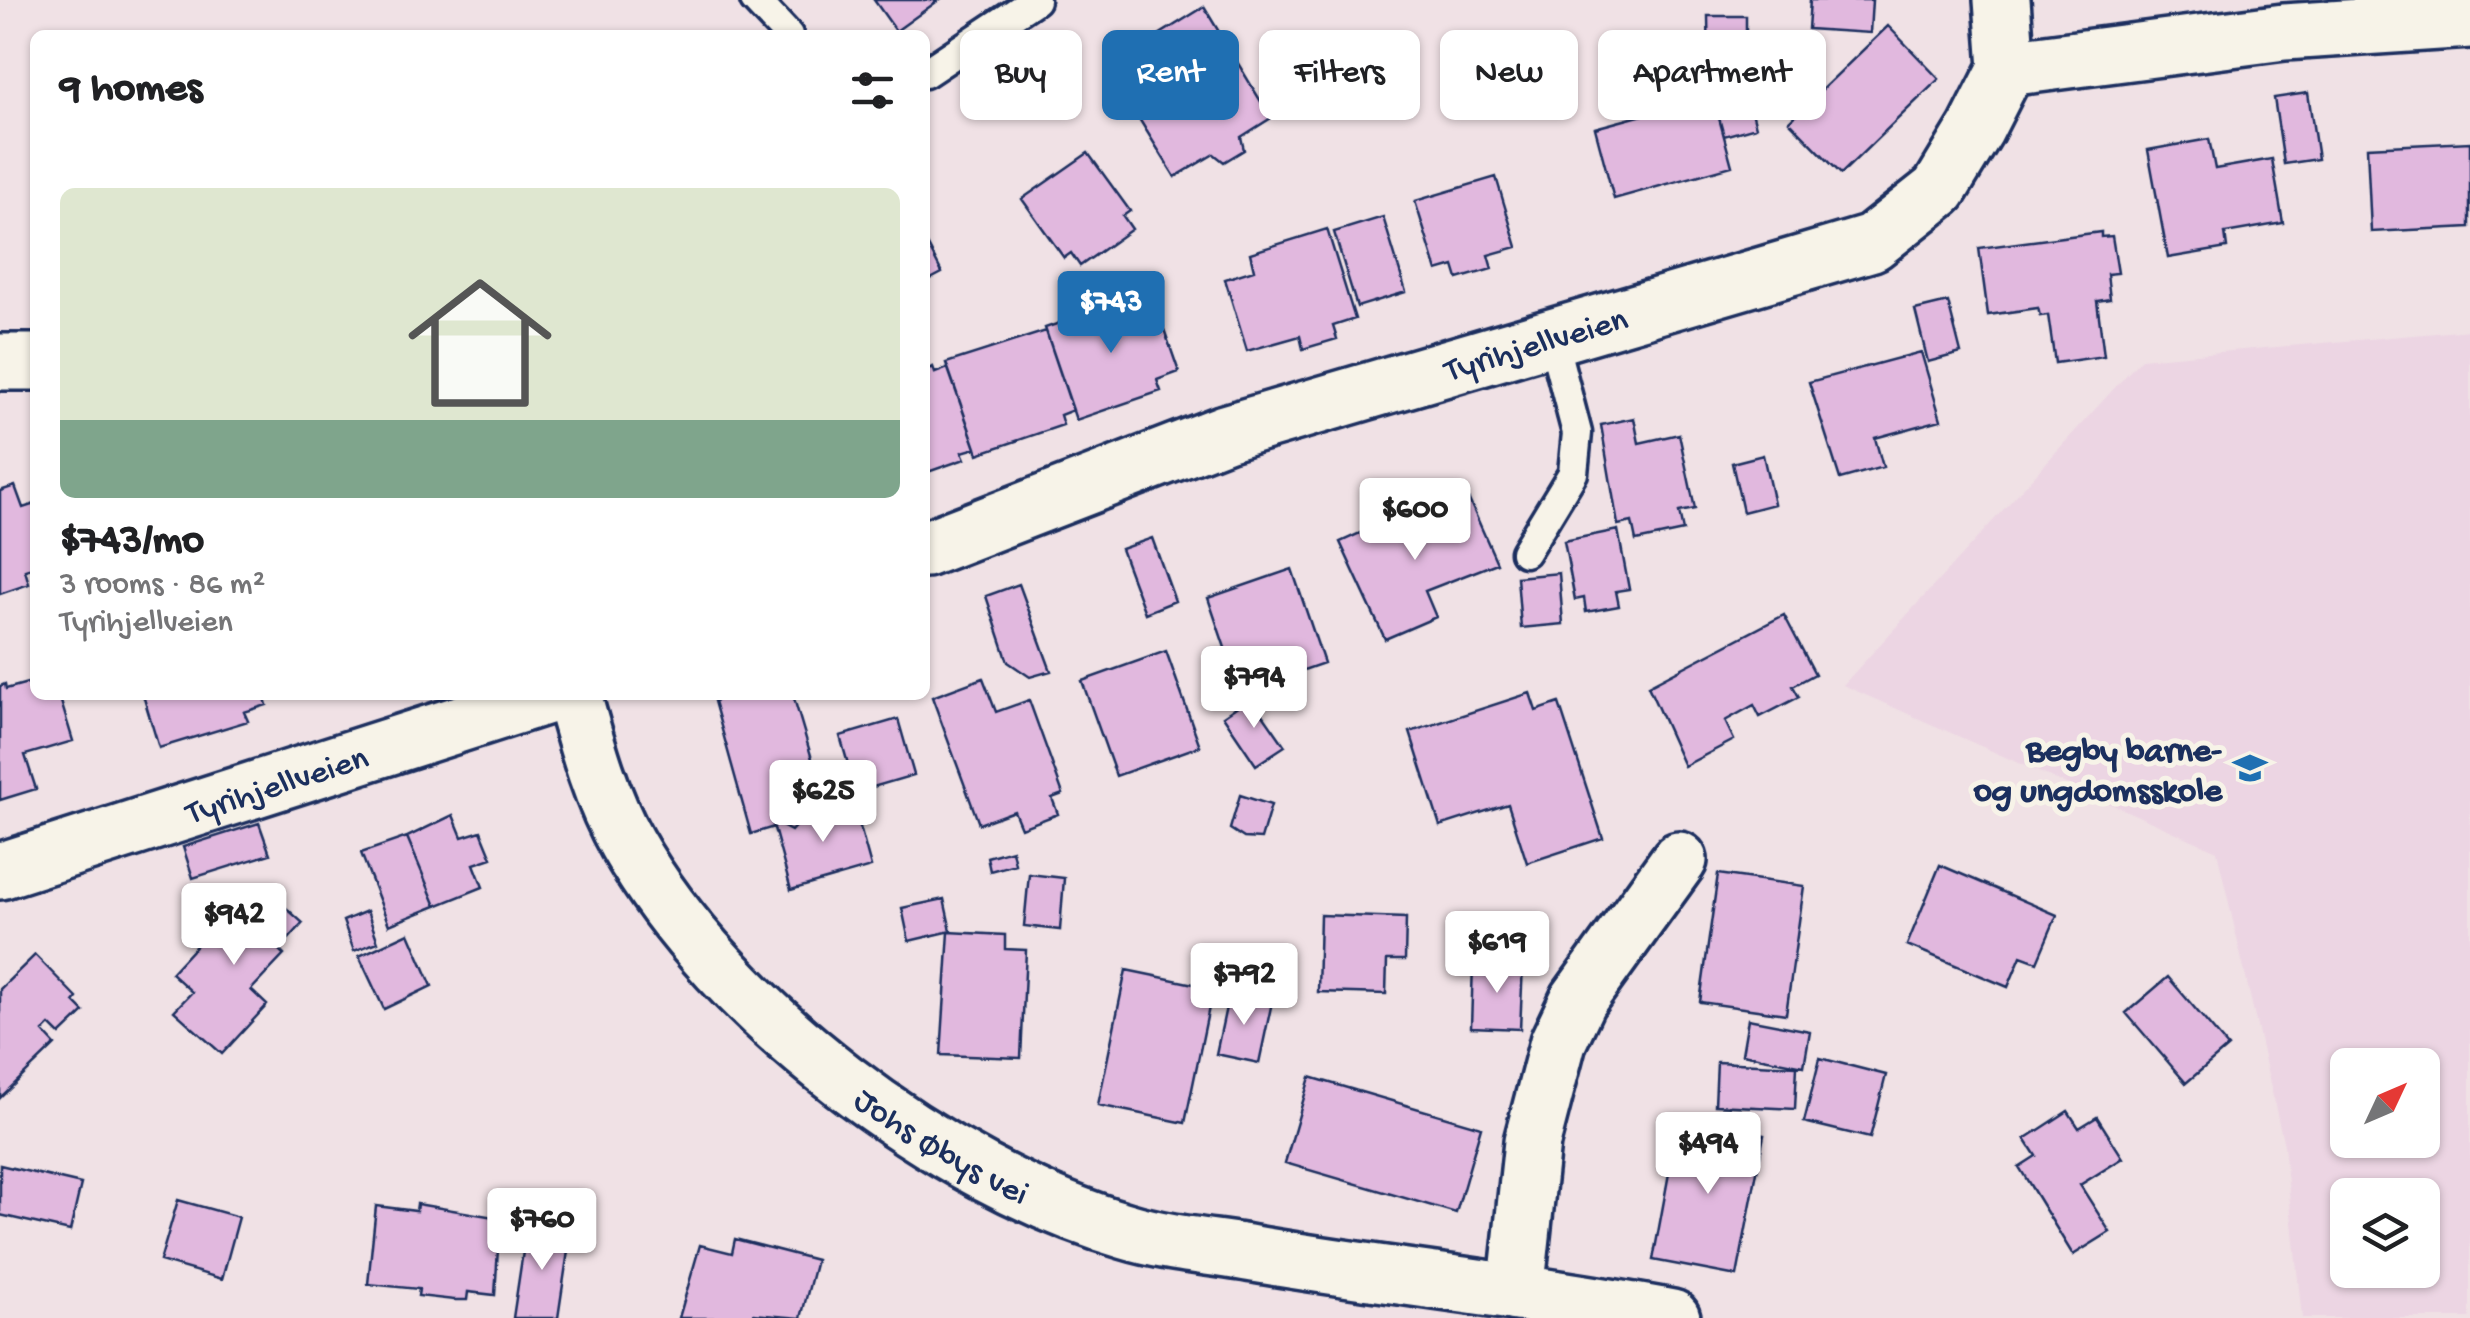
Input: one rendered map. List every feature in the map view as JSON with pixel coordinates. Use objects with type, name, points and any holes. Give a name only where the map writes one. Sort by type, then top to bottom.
[{"type":"street","points":[[2002,0],[2007,68],[2284,32],[2470,20]]},
{"type":"street","name":"Tyrihjellveien","points":[[930,547],[1225,433],[1872,243],[1939,190],[2007,68]]},
{"type":"street","points":[[0,362],[30,362]]},
{"type":"street","name":"Tyrihjellveien","points":[[0,871],[534,700]]},
{"type":"street","name":"Johs Øbys vei","points":[[575,700],[601,786],[627,844],[664,900],[762,1016],[886,1113],[1001,1182],[1126,1232],[1672,1318]]},
{"type":"street","points":[[1516,1293],[1532,1142],[1558,1042],[1578,1000],[1678,860]]},
{"type":"lane","points":[[755,0],[783,30]]},
{"type":"lane","points":[[930,70],[1035,0]]},
{"type":"lane","points":[[1525,552],[1573,473],[1577,433],[1552,336]]},
{"type":"shaded area","name":"Begby barne- og ungdomsskole","points":[[2470,330],[2470,1318],[2302,1318],[2284,1145],[2217,851],[1843,685],[2141,359]]},
{"type":"building","points":[[874,0],[939,0],[897,30]]},
{"type":"building","points":[[1810,0],[1872,0],[1870,33],[1808,29]]},
{"type":"building","points":[[1204,7],[1218,30],[1167,30]]},
{"type":"building","points":[[1708,16],[1746,16],[1746,30],[1708,30]]},
{"type":"building","points":[[1888,26],[1939,79],[1841,174],[1789,121],[1826,120],[1826,85]]},
{"type":"building","points":[[1239,65],[1259,98],[1259,120],[1268,120],[1241,137],[1244,150],[1224,162],[1214,154],[1175,177],[1140,120],[1239,120]]},
{"type":"building","points":[[2308,93],[2318,159],[2284,164],[2274,98]]},
{"type":"building","points":[[1624,120],[1720,120],[1732,166],[1614,199],[1595,128]]},
{"type":"building","points":[[1720,120],[1754,120],[1756,127],[1724,136]]},
{"type":"building","points":[[2209,139],[2215,169],[2272,159],[2283,223],[2225,233],[2227,248],[2168,258],[2148,150]]},
{"type":"building","points":[[2470,142],[2470,227],[2371,232],[2367,147]]},
{"type":"building","points":[[1088,153],[1130,211],[1123,216],[1132,229],[1080,266],[1071,253],[1064,258],[1022,199]]},
{"type":"building","points":[[1496,177],[1517,247],[1488,255],[1492,269],[1458,279],[1454,266],[1437,271],[1415,201]]},
{"type":"building","points":[[1383,217],[1406,292],[1357,307],[1334,232]]},
{"type":"building","points":[[1327,229],[1355,319],[1333,326],[1337,339],[1303,349],[1300,336],[1247,351],[1225,279],[1254,270],[1250,253]]},
{"type":"building","points":[[2101,232],[2101,237],[2112,236],[2118,273],[2107,274],[2110,299],[2097,301],[2104,356],[2055,363],[2048,315],[2040,316],[2038,308],[1988,315],[1979,248]]},
{"type":"building","points":[[930,250],[942,273],[930,279]]},
{"type":"building","points":[[1144,298],[1149,314],[1158,312],[1179,372],[1157,380],[1161,391],[1076,420],[1045,328],[1129,299],[1131,303]]},
{"type":"building","points":[[1948,302],[1961,353],[1928,362],[1915,310]]},
{"type":"building","points":[[1046,331],[1073,410],[1060,415],[1063,425],[978,454],[946,363]]},
{"type":"building","points":[[1921,352],[1941,420],[1875,438],[1883,467],[1840,479],[1809,382]]},
{"type":"building","points":[[930,368],[935,373],[948,368],[976,448],[962,452],[965,459],[930,471]]},
{"type":"building","points":[[1634,418],[1639,443],[1679,434],[1695,509],[1679,512],[1683,531],[1636,541],[1632,522],[1618,525],[1601,425]]},
{"type":"building","points":[[1763,455],[1774,504],[1743,512],[1732,463]]},
{"type":"building","points":[[15,486],[23,508],[30,506],[30,568],[25,570],[29,584],[0,594],[0,491]]},
{"type":"building","points":[[1469,500],[1497,563],[1425,591],[1436,617],[1385,639],[1340,542],[1400,515],[1406,528]]},
{"type":"building","points":[[1618,530],[1629,589],[1616,591],[1619,606],[1586,612],[1584,598],[1575,600],[1564,541]]},
{"type":"building","points":[[1152,538],[1175,601],[1145,613],[1121,549]]},
{"type":"building","points":[[1292,569],[1324,663],[1240,692],[1208,598]]},
{"type":"building","points":[[1559,573],[1563,624],[1521,628],[1517,577]]},
{"type":"building","points":[[1019,584],[1051,671],[1030,677],[1008,662],[986,596]]},
{"type":"building","points":[[1784,615],[1815,674],[1793,686],[1799,697],[1760,717],[1754,705],[1725,721],[1734,740],[1684,766],[1648,686]]},
{"type":"building","points":[[1166,651],[1200,746],[1116,776],[1082,681]]},
{"type":"building","points":[[983,678],[996,712],[1029,700],[1063,794],[1052,798],[1058,814],[1021,828],[1014,811],[979,824],[932,697]]},
{"type":"building","points":[[30,682],[30,700],[61,700],[73,741],[25,755],[36,789],[0,800],[0,686],[5,684],[6,689]]},
{"type":"building","points":[[1530,693],[1536,711],[1559,703],[1603,838],[1527,863],[1508,804],[1440,826],[1410,732]]},
{"type":"building","points":[[1251,697],[1285,746],[1256,765],[1223,716]]},
{"type":"building","points":[[145,700],[266,700],[267,705],[244,712],[248,721],[159,748]]},
{"type":"building","points":[[794,700],[826,806],[809,811],[791,831],[772,821],[774,827],[751,834],[714,701]]},
{"type":"building","points":[[898,719],[914,775],[856,792],[840,736]]},
{"type":"building","points":[[1240,795],[1271,805],[1261,839],[1244,838],[1230,829]]},
{"type":"building","points":[[852,798],[871,867],[791,890],[772,821],[791,831],[809,811]]},
{"type":"building","points":[[453,815],[462,837],[481,831],[492,858],[474,864],[483,887],[436,906],[407,837]]},
{"type":"building","points":[[259,823],[270,854],[193,878],[183,847]]},
{"type":"building","points":[[407,837],[436,906],[389,925],[361,853]]},
{"type":"building","points":[[1012,850],[1015,864],[990,871],[987,857]]},
{"type":"building","points":[[1940,865],[2057,915],[2037,962],[2021,956],[2008,987],[1907,945]]},
{"type":"building","points":[[1029,874],[1064,878],[1060,930],[1024,926]]},
{"type":"building","points":[[1718,874],[1804,886],[1786,1014],[1700,1002]]},
{"type":"building","points":[[264,888],[303,923],[279,950],[284,955],[251,990],[267,1005],[222,1054],[174,1011],[192,992],[171,973],[241,897],[249,904]]},
{"type":"building","points":[[944,899],[951,931],[909,941],[902,908]]},
{"type":"building","points":[[367,911],[378,942],[354,951],[343,921]]},
{"type":"building","points":[[1320,915],[1406,918],[1405,960],[1387,960],[1386,994],[1318,992]]},
{"type":"building","points":[[949,932],[1005,935],[1005,949],[1026,950],[1021,1058],[941,1055]]},
{"type":"building","points":[[409,933],[432,986],[384,1009],[359,956]]},
{"type":"building","points":[[35,955],[77,998],[74,1002],[84,1012],[60,1035],[50,1025],[43,1032],[55,1045],[0,1098],[0,989]]},
{"type":"building","points":[[1473,963],[1523,965],[1520,1029],[1471,1027]]},
{"type":"building","points":[[1126,970],[1213,988],[1185,1123],[1098,1105]]},
{"type":"building","points":[[2168,977],[2228,1047],[2186,1083],[2126,1013]]},
{"type":"building","points":[[1229,993],[1272,1002],[1259,1063],[1216,1054]]},
{"type":"building","points":[[1748,1019],[1810,1031],[1804,1066],[1742,1054]]},
{"type":"building","points":[[1820,1058],[1886,1075],[1870,1138],[1804,1122]]},
{"type":"building","points":[[1717,1062],[1797,1066],[1795,1109],[1715,1105]]},
{"type":"building","points":[[1310,1077],[1481,1127],[1456,1213],[1285,1163]]},
{"type":"building","points":[[2068,1111],[2079,1128],[2097,1117],[2123,1158],[2080,1185],[2110,1232],[2073,1255],[2019,1167],[2036,1156],[2025,1139]]},
{"type":"building","points":[[1679,1119],[1764,1135],[1737,1276],[1653,1260]]},
{"type":"building","points":[[0,1165],[81,1184],[70,1231],[0,1215]]},
{"type":"building","points":[[178,1200],[239,1217],[222,1279],[160,1261]]},
{"type":"building","points":[[417,1204],[500,1218],[495,1295],[468,1292],[467,1300],[454,1300],[418,1296],[419,1289],[368,1284],[376,1206],[416,1211]]},
{"type":"building","points":[[527,1225],[571,1231],[558,1318],[513,1318]]},
{"type":"building","points":[[735,1239],[816,1260],[801,1318],[754,1314],[753,1318],[679,1318],[700,1245],[732,1253]]},
{"type":"place","name":"Begby barne- og ungdomsskole","points":[[2250,768]]}]
